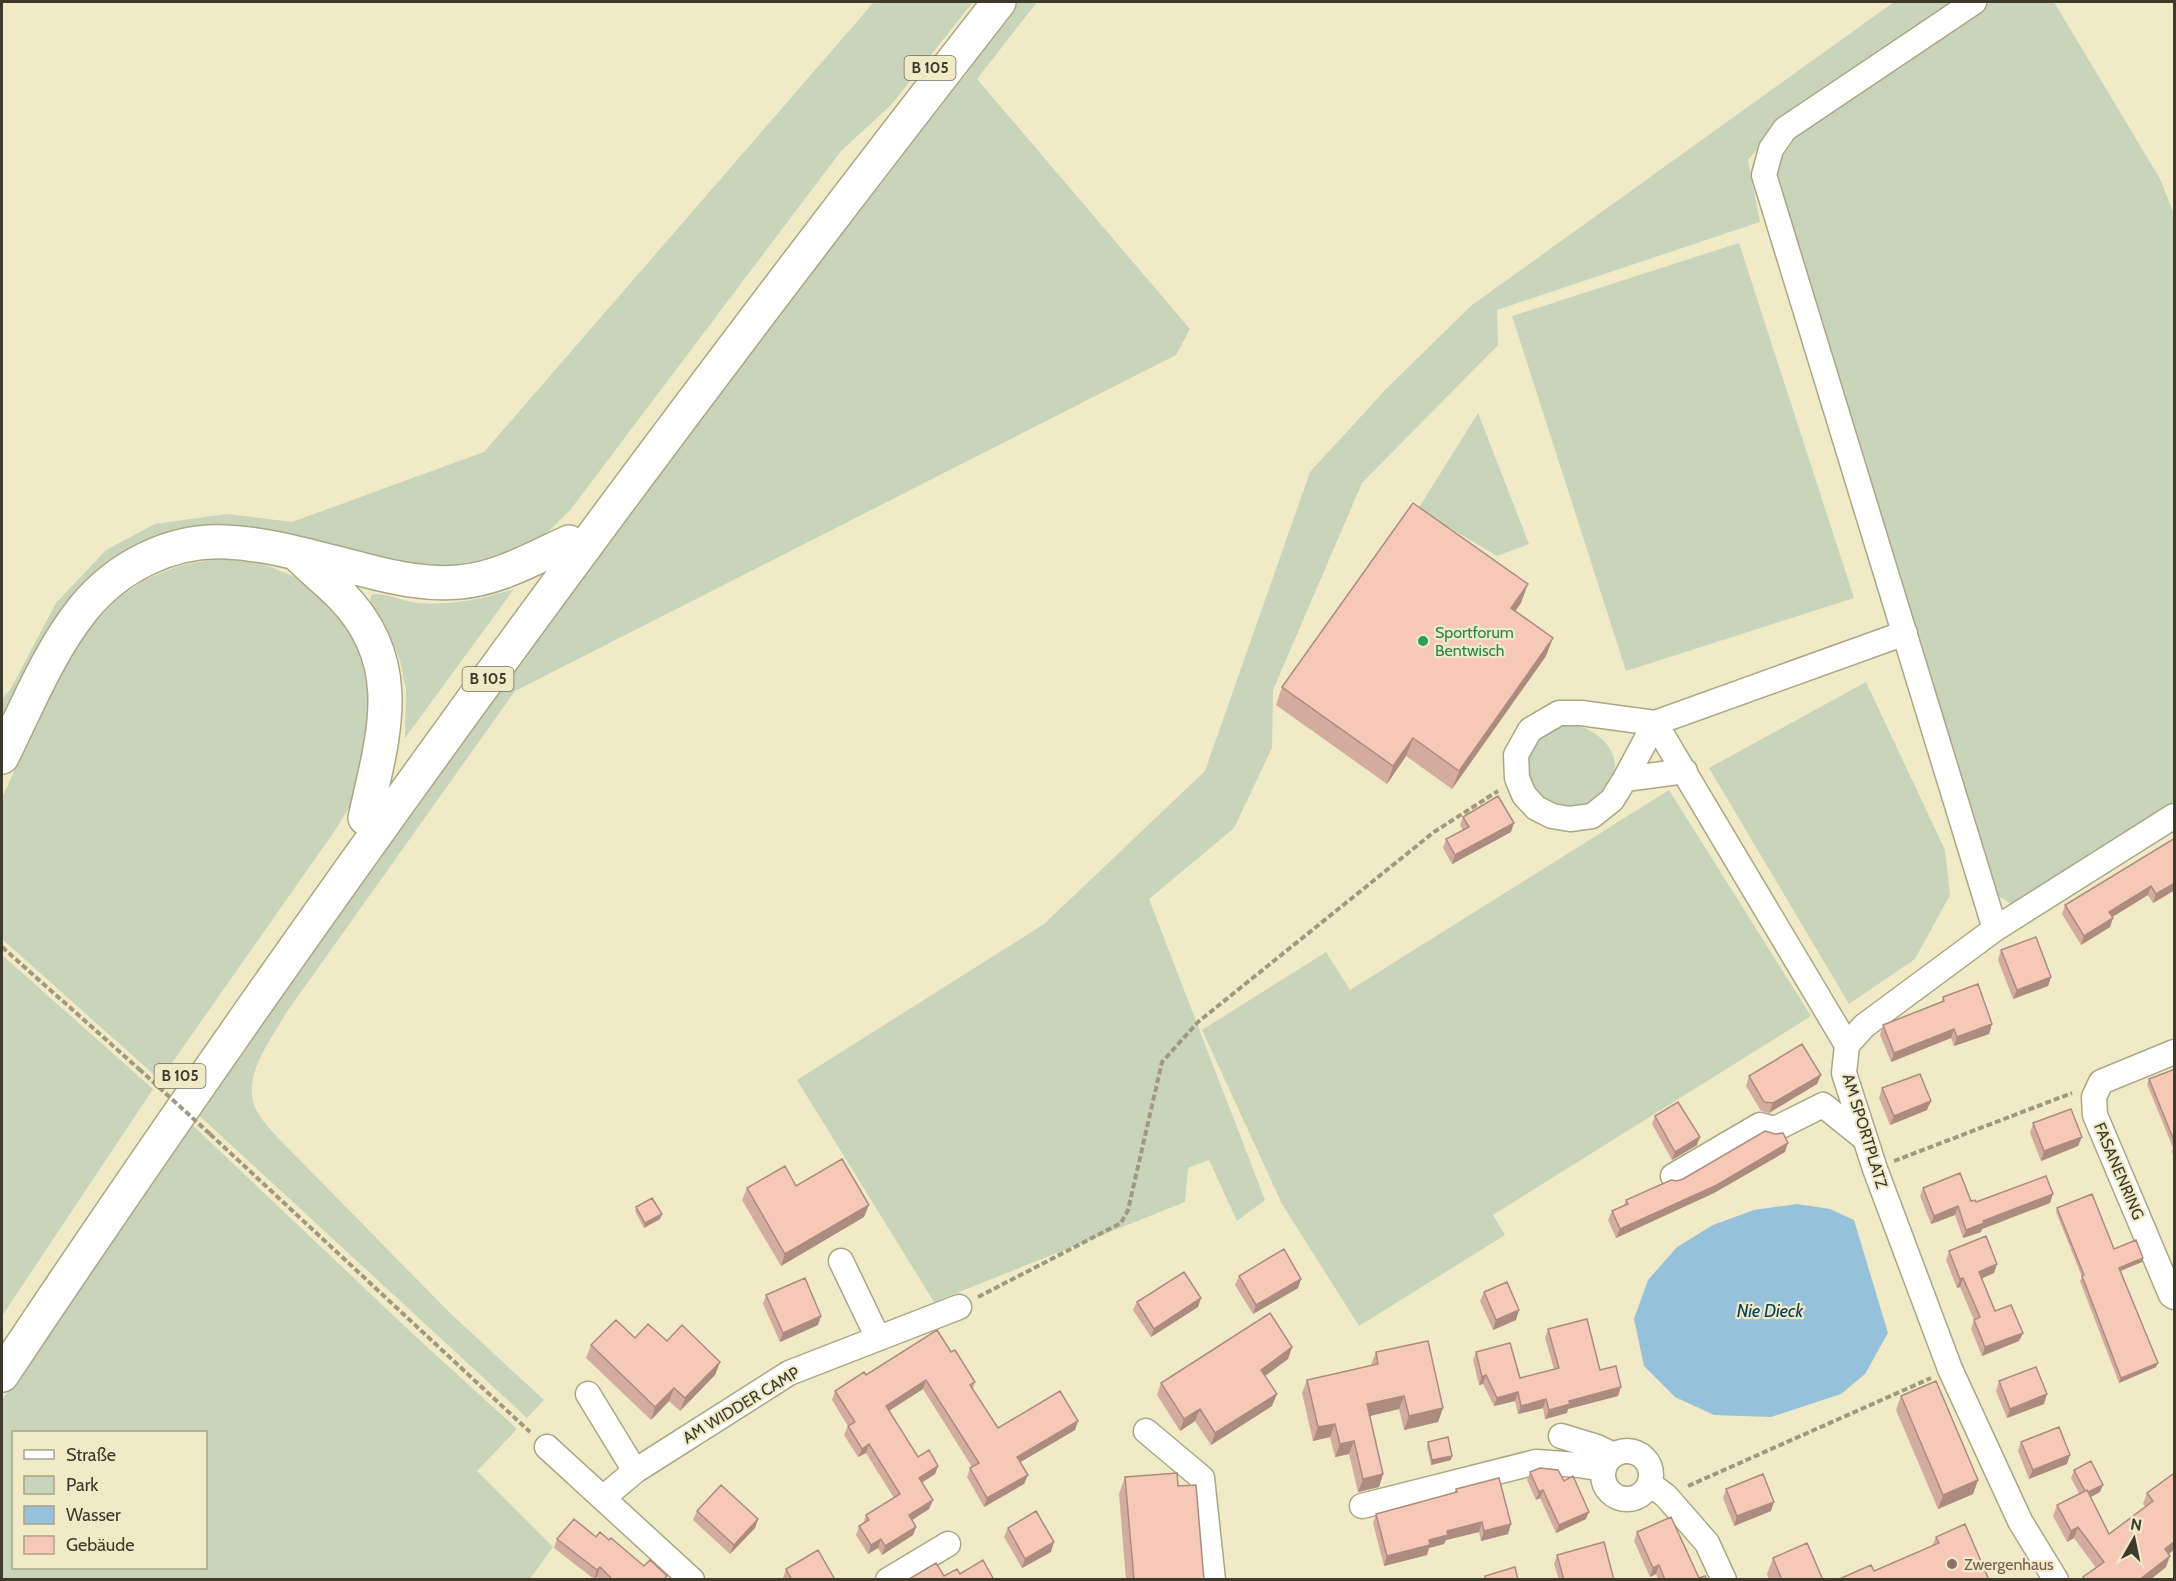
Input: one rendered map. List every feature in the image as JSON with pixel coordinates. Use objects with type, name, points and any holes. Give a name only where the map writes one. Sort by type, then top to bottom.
[{"type":"highway","name":"B 105","points":[[2,1339],[176,1081],[365,818],[501,639],[569,542],[816,212],[982,2]]},
{"type":"highway","name":"B 105","points":[[2,1375],[101,1226],[354,863],[603,522],[833,216],[999,2]]},
{"type":"highway","points":[[2,757],[61,640],[84,609],[104,587],[129,567],[157,554],[191,544],[225,542],[261,546],[408,581],[458,582],[497,575],[569,542]]},
{"type":"highway","points":[[297,554],[342,595],[368,631],[378,654],[384,680],[386,705],[384,733],[365,818]]},
{"type":"street","points":[[1974,2],[1785,129],[1771,149],[1764,175],[1995,929]]},
{"type":"street","points":[[1655,723],[1612,800],[1592,816],[1570,819],[1552,816],[1536,808],[1524,795],[1517,778],[1516,755],[1530,730],[1559,713],[1581,713],[1655,723],[1905,633]]},
{"type":"street","points":[[1655,723],[1847,1045],[1864,1026],[1995,929],[2175,816]]},
{"type":"street","points":[[1625,779],[1685,771]]},
{"type":"street","name":"AM SPORTPLATZ","points":[[1847,1045],[1844,1073],[1864,1138],[1950,1369],[2020,1521],[2056,1580]]},
{"type":"street","points":[[2101,1082],[2175,1052]]},
{"type":"street","name":"FASANENRING","points":[[2101,1082],[2094,1097],[2095,1115],[2171,1295],[2175,1297]]},
{"type":"street","points":[[1673,1176],[1760,1125],[1775,1129],[1822,1105],[1864,1138]]},
{"type":"street","points":[[841,1261],[878,1338]]},
{"type":"street","name":"AM WIDDER CAMP","points":[[603,1498],[635,1471],[789,1373],[959,1307]]},
{"type":"street","points":[[588,1394],[635,1471]]},
{"type":"street","points":[[1146,1431],[1202,1478],[1213,1580]]},
{"type":"street","points":[[1561,1436],[1597,1447],[1609,1462]]},
{"type":"street","points":[[547,1447],[692,1580]]},
{"type":"street","points":[[1362,1506],[1536,1462],[1578,1465],[1609,1462],[1623,1452],[1634,1452],[1642,1456],[1649,1464],[1658,1490],[1707,1543],[1724,1580]]},
{"type":"street","points":[[1609,1462],[1604,1479],[1608,1489],[1616,1496],[1625,1499],[1658,1490]]},
{"type":"street","points":[[888,1580],[948,1544]]},
{"type":"path","points":[[959,1307],[1121,1223],[1128,1210],[1162,1062],[1197,1022],[1434,832],[1517,778]]},
{"type":"path","points":[[2,947],[210,1134],[547,1447]]},
{"type":"path","points":[[1875,1169],[2101,1082]]},
{"type":"path","points":[[1658,1490],[1950,1369]]},
{"type":"green space","points":[[874,2],[973,2],[891,105],[841,151],[571,509],[540,540],[474,570],[150,541],[2,720],[2,699],[10,690],[56,603],[106,550],[155,524],[227,514],[292,522],[484,452]]},
{"type":"green space","points":[[1009,2],[1037,2],[977,79],[1190,329],[1176,355],[515,691],[286,1013],[266,1046],[255,1070],[252,1095],[255,1107],[262,1119],[451,1314],[544,1400],[527,1418],[190,1107]]},
{"type":"green space","points":[[1894,2],[1959,2],[1782,119],[1748,160],[1760,222],[1497,310],[1498,345],[1362,483],[1273,690],[1272,748],[1234,828],[1149,899],[1265,1200],[1237,1221],[1209,1160],[1188,1168],[1185,1202],[934,1302],[797,1080],[1044,924],[1205,771],[1310,472],[1387,388],[1472,305]]},
{"type":"green space","points":[[1988,2],[2054,2],[2160,179],[2174,214],[2174,809],[2026,900],[2010,903],[1998,896],[1774,183],[1781,159],[1795,138],[1868,82]]},
{"type":"green space","points":[[1739,243],[1854,598],[1626,671],[1512,316]]},
{"type":"green space","points":[[1478,413],[1529,544],[1497,556],[1418,509]]},
{"type":"green space","points":[[218,559],[261,563],[300,579],[333,605],[357,639],[372,679],[374,738],[360,789],[336,829],[160,1080],[2,939],[2,798],[43,708],[69,659],[91,626],[118,598],[144,580],[181,565]]},
{"type":"green space","points":[[514,589],[405,738],[406,690],[400,660],[387,629],[370,603],[371,595],[386,595],[412,602],[451,603]]},
{"type":"green space","points":[[1866,682],[1945,850],[1950,895],[1915,959],[1849,1004],[1709,768]]},
{"type":"green space","points":[[1569,724],[1591,731],[1600,737],[1608,745],[1615,764],[1610,787],[1587,810],[1543,803],[1531,785],[1526,771],[1528,755],[1536,741],[1548,730]]},
{"type":"green space","points":[[1669,790],[1811,1016],[1493,1215],[1505,1235],[1359,1326],[1282,1204],[1202,1030],[1326,952],[1350,990]]},
{"type":"green space","points":[[2,955],[153,1089],[2,1316]]},
{"type":"green space","points":[[187,1120],[415,1336],[517,1429],[477,1471],[553,1547],[530,1579],[2,1580],[2,1400],[132,1213]]},
{"type":"water","name":"Nie Dieck","points":[[1797,1204],[1830,1209],[1854,1220],[1888,1333],[1865,1374],[1841,1394],[1771,1417],[1714,1415],[1675,1397],[1644,1366],[1634,1319],[1648,1280],[1677,1247],[1713,1225],[1754,1210]]},
{"type":"building","name":"Sportforum Bentwisch","points":[[1413,503],[1528,584],[1511,608],[1553,638],[1459,771],[1413,738],[1393,766],[1282,687]]},
{"type":"building","points":[[1498,796],[1514,823],[1455,855],[1446,839],[1469,827],[1463,817]]},
{"type":"building","points":[[2175,838],[2175,883],[2156,894],[2151,886],[2109,912],[2113,918],[2084,936],[2065,905]]},
{"type":"building","points":[[2036,937],[2051,977],[2017,990],[2001,950]]},
{"type":"building","points":[[1978,984],[1992,1024],[1957,1037],[1954,1029],[1894,1053],[1883,1025],[1944,1001],[1943,997]]},
{"type":"building","points":[[1802,1044],[1821,1075],[1773,1103],[1764,1102],[1749,1076]]},
{"type":"building","points":[[2175,1069],[2175,1143],[2149,1079]]},
{"type":"building","points":[[1920,1074],[1931,1101],[1894,1116],[1882,1088]]},
{"type":"building","points":[[1678,1102],[1700,1137],[1675,1152],[1655,1116]]},
{"type":"building","points":[[2071,1109],[2082,1137],[2044,1151],[2033,1123]]},
{"type":"building","points":[[1765,1131],[1775,1134],[1783,1133],[1788,1143],[1717,1185],[1620,1229],[1612,1211],[1628,1204],[1626,1200],[1671,1180],[1683,1179]]},
{"type":"building","points":[[842,1159],[869,1205],[785,1254],[747,1188],[785,1166],[796,1186]]},
{"type":"building","points":[[1960,1173],[1971,1201],[1976,1202],[2046,1176],[2053,1194],[1983,1221],[1984,1223],[1966,1230],[1958,1206],[1934,1216],[1923,1188]]},
{"type":"building","points":[[2092,1194],[2114,1249],[2136,1240],[2143,1258],[2119,1268],[2158,1363],[2121,1378],[2057,1208]]},
{"type":"building","points":[[652,1198],[662,1214],[645,1223],[636,1207]]},
{"type":"building","points":[[1986,1236],[1997,1264],[1979,1272],[1995,1311],[2011,1305],[2023,1333],[1985,1347],[1974,1320],[1980,1317],[1963,1278],[1960,1279],[1949,1251]]},
{"type":"building","points":[[1284,1249],[1301,1279],[1256,1305],[1239,1276]]},
{"type":"building","points":[[1184,1272],[1201,1298],[1154,1329],[1137,1302]]},
{"type":"building","points":[[805,1278],[821,1316],[783,1333],[766,1295]]},
{"type":"building","points":[[1507,1282],[1519,1310],[1496,1320],[1484,1292]]},
{"type":"building","points":[[1270,1313],[1292,1347],[1261,1370],[1277,1394],[1215,1433],[1200,1409],[1184,1419],[1161,1383]]},
{"type":"building","points":[[1587,1319],[1600,1370],[1616,1366],[1621,1387],[1569,1401],[1570,1404],[1549,1410],[1546,1399],[1521,1406],[1518,1392],[1497,1398],[1486,1375],[1482,1377],[1476,1352],[1510,1343],[1520,1378],[1559,1368],[1548,1329]]},
{"type":"building","points":[[616,1320],[635,1338],[648,1324],[667,1341],[682,1325],[720,1362],[685,1398],[674,1388],[655,1407],[591,1345]]},
{"type":"building","points":[[937,1330],[951,1352],[955,1350],[975,1382],[970,1385],[998,1428],[1060,1391],[1078,1421],[1017,1457],[1028,1475],[987,1498],[970,1468],[979,1463],[926,1380],[886,1406],[918,1457],[929,1450],[938,1466],[919,1478],[933,1500],[909,1515],[916,1527],[885,1546],[881,1539],[871,1545],[859,1526],[869,1520],[866,1515],[900,1494],[869,1444],[862,1449],[848,1426],[855,1422],[835,1391],[864,1372],[866,1375]]},
{"type":"building","points":[[1428,1341],[1443,1408],[1409,1416],[1404,1396],[1367,1404],[1383,1474],[1363,1479],[1354,1441],[1340,1444],[1335,1424],[1318,1427],[1307,1380],[1378,1364],[1376,1352]]},
{"type":"building","points":[[2036,1367],[2047,1394],[2010,1409],[1999,1381]]},
{"type":"building","points":[[1936,1381],[1978,1480],[1943,1495],[1901,1396]]},
{"type":"building","points":[[2059,1427],[2070,1455],[2033,1470],[2021,1442]]},
{"type":"building","points":[[1448,1437],[1452,1456],[1432,1460],[1428,1442]]},
{"type":"building","points":[[2091,1461],[2103,1485],[2088,1492],[2085,1491],[2074,1470]]},
{"type":"building","points":[[1540,1468],[1558,1470],[1564,1481],[1573,1476],[1589,1512],[1559,1525],[1543,1490],[1539,1492],[1530,1472]]},
{"type":"building","points":[[1177,1473],[1178,1486],[1196,1485],[1204,1580],[1134,1580],[1125,1477]]},
{"type":"building","points":[[1763,1474],[1774,1502],[1737,1516],[1726,1489]]},
{"type":"building","points":[[2173,1474],[2175,1476],[2175,1541],[2165,1549],[2170,1556],[2139,1580],[2085,1580],[2083,1577],[2104,1562],[2078,1527],[2071,1531],[2057,1505],[2087,1490],[2109,1534],[2153,1501],[2147,1493]]},
{"type":"building","points":[[1499,1478],[1511,1524],[1484,1531],[1482,1522],[1447,1531],[1448,1535],[1429,1540],[1430,1545],[1387,1556],[1376,1514]]},
{"type":"building","points":[[721,1485],[758,1519],[734,1545],[697,1511]]},
{"type":"building","points":[[1036,1511],[1054,1542],[1025,1559],[1008,1528]]},
{"type":"building","points":[[1671,1517],[1699,1578],[1705,1576],[1707,1580],[1665,1580],[1659,1565],[1653,1568],[1637,1532]]},
{"type":"building","points":[[574,1519],[596,1537],[600,1532],[609,1540],[611,1538],[644,1566],[650,1560],[667,1576],[663,1580],[613,1580],[600,1567],[597,1570],[557,1539]]},
{"type":"building","points":[[1965,1524],[1989,1580],[1837,1580],[1871,1565],[1874,1571],[1939,1543],[1936,1537]]},
{"type":"building","points":[[1604,1542],[1614,1580],[1564,1580],[1557,1555]]},
{"type":"building","points":[[1807,1543],[1823,1580],[1782,1580],[1773,1558]]},
{"type":"building","points":[[818,1550],[834,1578],[831,1580],[792,1580],[786,1569]]},
{"type":"building","points":[[983,1560],[994,1580],[909,1579],[936,1563],[944,1576],[957,1569],[960,1574]]},
{"type":"building","points":[[1515,1567],[1518,1580],[1485,1580],[1485,1576]]},
{"type":"place","name":"Sportforum Bentwisch","points":[[1423,641]]},
{"type":"place","name":"Zwergenhaus","points":[[1952,1564]]}]
